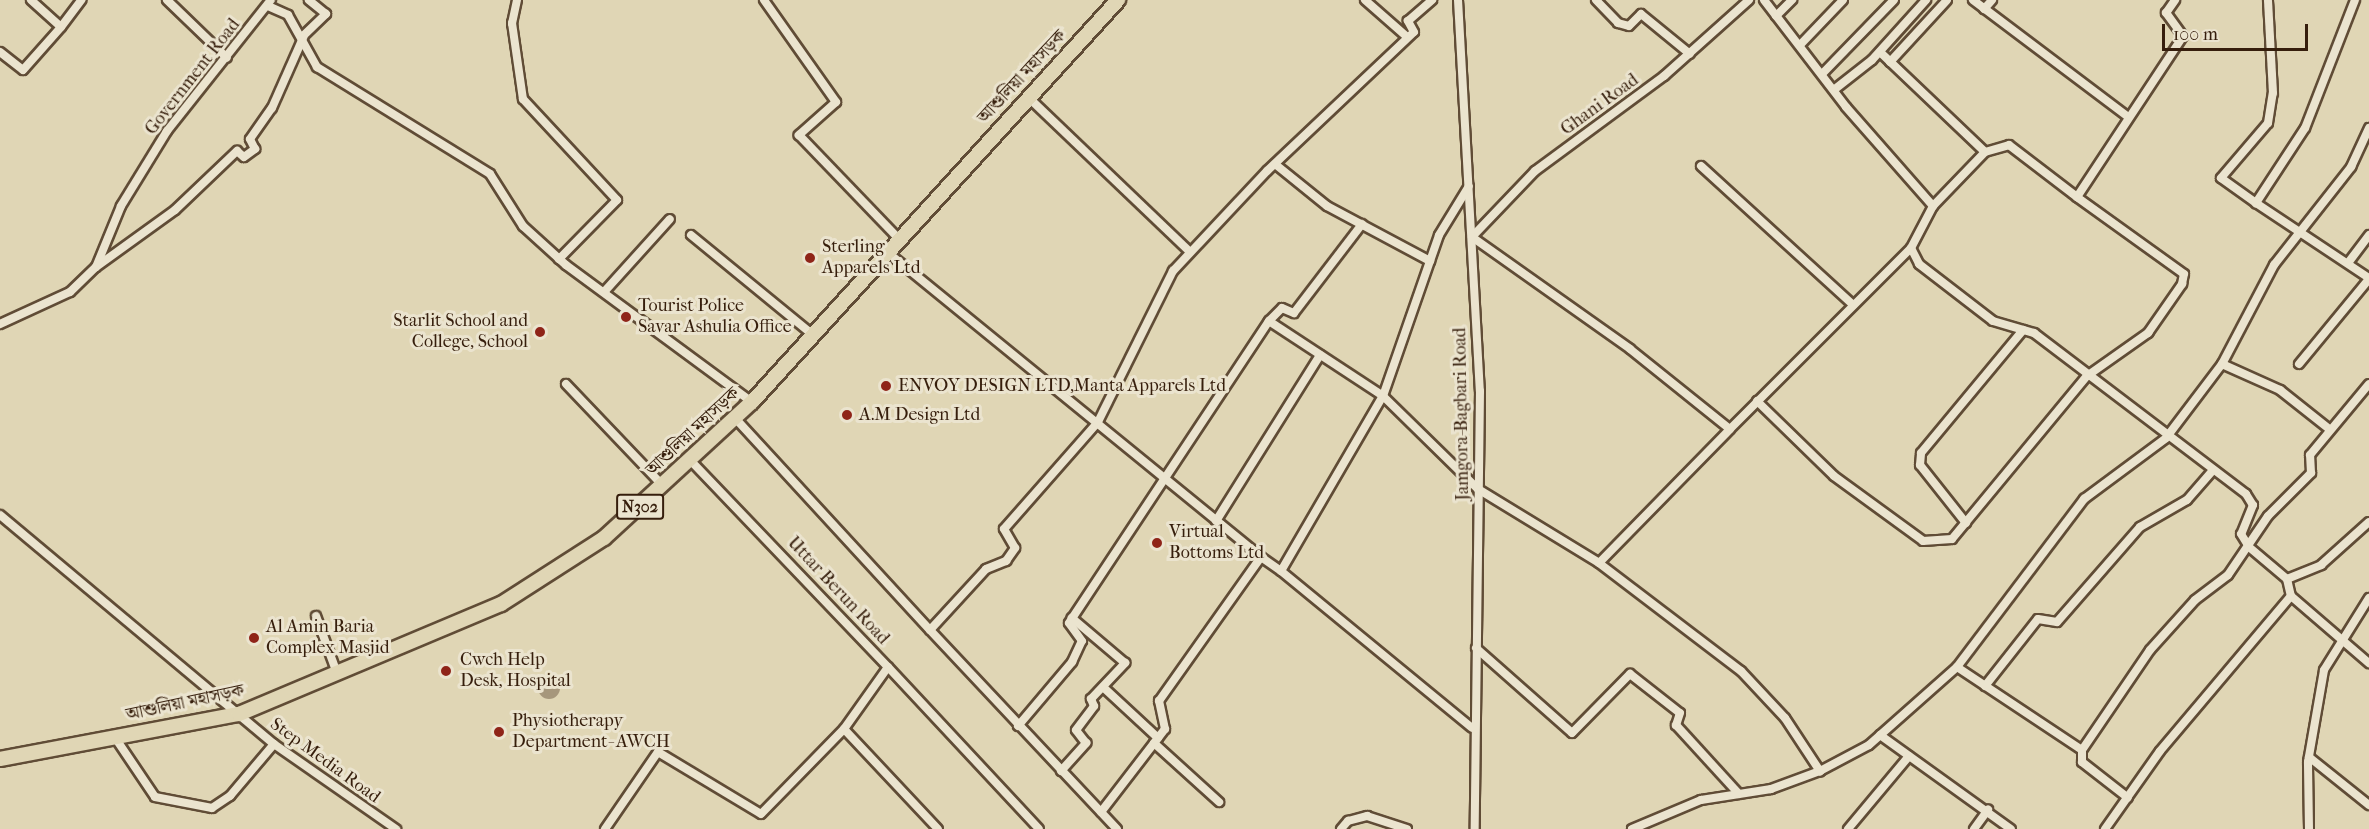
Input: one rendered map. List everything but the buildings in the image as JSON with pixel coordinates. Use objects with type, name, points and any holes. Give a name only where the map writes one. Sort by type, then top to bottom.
[{"type":"highway","name":"আশুলিয়া মহাসড়ক","points":[[0,759],[239,714],[501,604],[604,538],[691,461],[752,402],[886,251],[1118,0]]},
{"type":"street","points":[[31,0],[61,27]]},
{"type":"street","points":[[0,52],[23,70],[61,27],[81,0]]},
{"type":"street","points":[[167,0],[227,58]]},
{"type":"street","points":[[96,267],[175,210],[237,151],[244,157],[255,149],[250,139],[272,108],[303,37],[326,14],[309,0]]},
{"type":"street","points":[[517,0],[512,23],[523,99],[617,200],[559,259]]},
{"type":"street","points":[[764,0],[836,102],[799,135],[898,238]]},
{"type":"street","points":[[1365,0],[1406,36]]},
{"type":"street","points":[[930,630],[986,569],[1006,561],[1015,548],[1004,529],[1098,422],[1173,271],[1275,164],[1406,36],[1414,32],[1408,21],[1432,0]]},
{"type":"street","name":"Jamgora-Bagbari Road","points":[[1458,0],[1470,184],[1478,489],[1476,648],[1472,728],[1475,829]]},
{"type":"street","points":[[1596,0],[1618,23],[1629,26],[1641,14],[1690,54]]},
{"type":"street","name":"Ghani Road","points":[[1472,237],[1535,171],[1690,54],[1749,0]]},
{"type":"street","points":[[1764,0],[1822,74],[1933,206]]},
{"type":"street","points":[[1776,16],[1792,0]]},
{"type":"street","points":[[1800,45],[1844,0]]},
{"type":"street","points":[[1822,74],[1894,0]]},
{"type":"street","points":[[1835,89],[1880,52],[1926,0]]},
{"type":"street","points":[[1890,62],[1947,0]]},
{"type":"street","points":[[1973,0],[2127,116]]},
{"type":"street","points":[[1984,9],[1992,0]]},
{"type":"street","points":[[2077,197],[2127,116],[2183,36],[2166,14],[2175,0]]},
{"type":"street","points":[[2268,0],[2273,93],[2268,123],[2221,178],[2369,278],[2299,364]]},
{"type":"street","points":[[2256,203],[2305,128],[2355,0]]},
{"type":"street","points":[[270,3],[288,15],[303,37],[317,67],[490,174],[523,226],[559,259],[752,402]]},
{"type":"street","name":"Government Road","points":[[0,324],[70,292],[96,267],[121,206],[167,131],[270,3]]},
{"type":"street","points":[[1880,52],[1985,152]]},
{"type":"street","points":[[1028,97],[1190,252]]},
{"type":"street","points":[[1633,829],[1701,800],[1740,794],[1820,771],[1880,735],[1957,667],[2084,499],[2166,438],[2222,364],[2274,266],[2351,167],[2369,128]]},
{"type":"street","points":[[1599,563],[1730,429],[1758,401],[1854,305],[1911,248],[1933,206],[1985,152],[2009,145],[2184,274],[2148,333],[2087,376],[1952,539],[1923,542],[1834,476],[1758,401]]},
{"type":"street","points":[[1275,164],[1327,206],[1430,261]]},
{"type":"street","points":[[1701,166],[1854,305]]},
{"type":"street","points":[[1281,571],[1383,396],[1430,261],[1470,184]]},
{"type":"street","points":[[604,292],[670,219]]},
{"type":"street","points":[[1018,726],[1072,662],[1082,641],[1069,623],[1167,480],[1269,321],[1282,308],[1294,313],[1362,224]]},
{"type":"street","points":[[691,235],[813,335]]},
{"type":"street","points":[[2348,263],[2369,235]]},
{"type":"street","points":[[1472,237],[1630,349],[1730,429]]},
{"type":"street","points":[[1911,248],[1919,264],[1993,321],[2023,330],[2087,376],[2166,438],[2213,470],[2253,505],[2241,534],[2249,547],[2287,579],[2290,596],[2369,663]]},
{"type":"street","points":[[886,251],[1472,728]]},
{"type":"street","points":[[1269,321],[1383,396],[1478,489],[1599,563],[1741,672],[1785,718],[1820,771]]},
{"type":"street","points":[[1966,523],[1920,465],[1922,453],[2023,330]]},
{"type":"street","points":[[1216,521],[1320,355]]},
{"type":"street","points":[[2222,364],[2280,390],[2328,429]]},
{"type":"street","points":[[566,384],[663,486]]},
{"type":"street","points":[[2128,798],[2082,762],[2082,750],[2150,650],[2195,600],[2228,575],[2268,516],[2311,473],[2310,455],[2328,429],[2369,384]]},
{"type":"street","points":[[735,418],[1018,726],[1117,829]]},
{"type":"street","name":"Uttar Berun Road","points":[[605,829],[658,752],[761,814],[844,729],[888,667],[691,461]]},
{"type":"street","points":[[1985,686],[2038,619],[2057,622],[2140,527],[2187,500],[2213,470]]},
{"type":"street","name":"Step Media Road","points":[[0,515],[274,744],[396,829]]},
{"type":"street","points":[[2287,579],[2321,565],[2369,522]]},
{"type":"street","points":[[1101,812],[1165,729],[1159,701],[1261,557]]},
{"type":"street","points":[[2105,829],[2160,751],[2290,596]]},
{"type":"street","points":[[2309,829],[2309,757],[2324,670],[2369,598]]},
{"type":"street","points":[[316,616],[337,673]]},
{"type":"street","points":[[1061,771],[1086,743],[1076,730],[1103,687],[1125,663],[1072,618]]},
{"type":"street","points":[[1476,648],[1572,733],[1630,674],[1680,714],[1676,725],[1740,794]]},
{"type":"street","points":[[888,667],[1039,829]]},
{"type":"street","points":[[1957,667],[2082,750]]},
{"type":"street","points":[[1103,687],[1219,802]]},
{"type":"street","points":[[844,729],[938,829]]},
{"type":"street","points":[[1880,735],[1988,810],[2011,829]]},
{"type":"street","points":[[114,736],[155,797],[212,808],[230,796],[274,744]]},
{"type":"street","points":[[1848,829],[1909,756]]},
{"type":"street","points":[[2309,757],[2369,805]]},
{"type":"street","points":[[1974,829],[1988,810]]},
{"type":"street","points":[[1341,829],[1348,821],[1367,816],[1407,829]]},
{"type":"shaded area","points":[[549,677],[559,684],[560,688],[553,698],[549,699],[539,692],[538,688],[545,678]]},
{"type":"place","name":"Sterling Apparels Ltd","points":[[810,258]]},
{"type":"place","name":"Tourist Police Savar Ashulia Office","points":[[626,317]]},
{"type":"place","name":"Starlit School and College, School","points":[[540,332]]},
{"type":"place","name":"ENVOY DESIGN LTD,Manta Apparels Ltd","points":[[886,386]]},
{"type":"place","name":"A.M Design Ltd","points":[[847,415]]},
{"type":"place","name":"Virtual Bottoms Ltd","points":[[1157,543]]},
{"type":"place","name":"Al Amin Baria Complex Masjid","points":[[254,638]]},
{"type":"place","name":"Cwch Help Desk, Hospital","points":[[446,671]]},
{"type":"place","name":"Physiotherapy Department- AWCH","points":[[499,732]]}]
